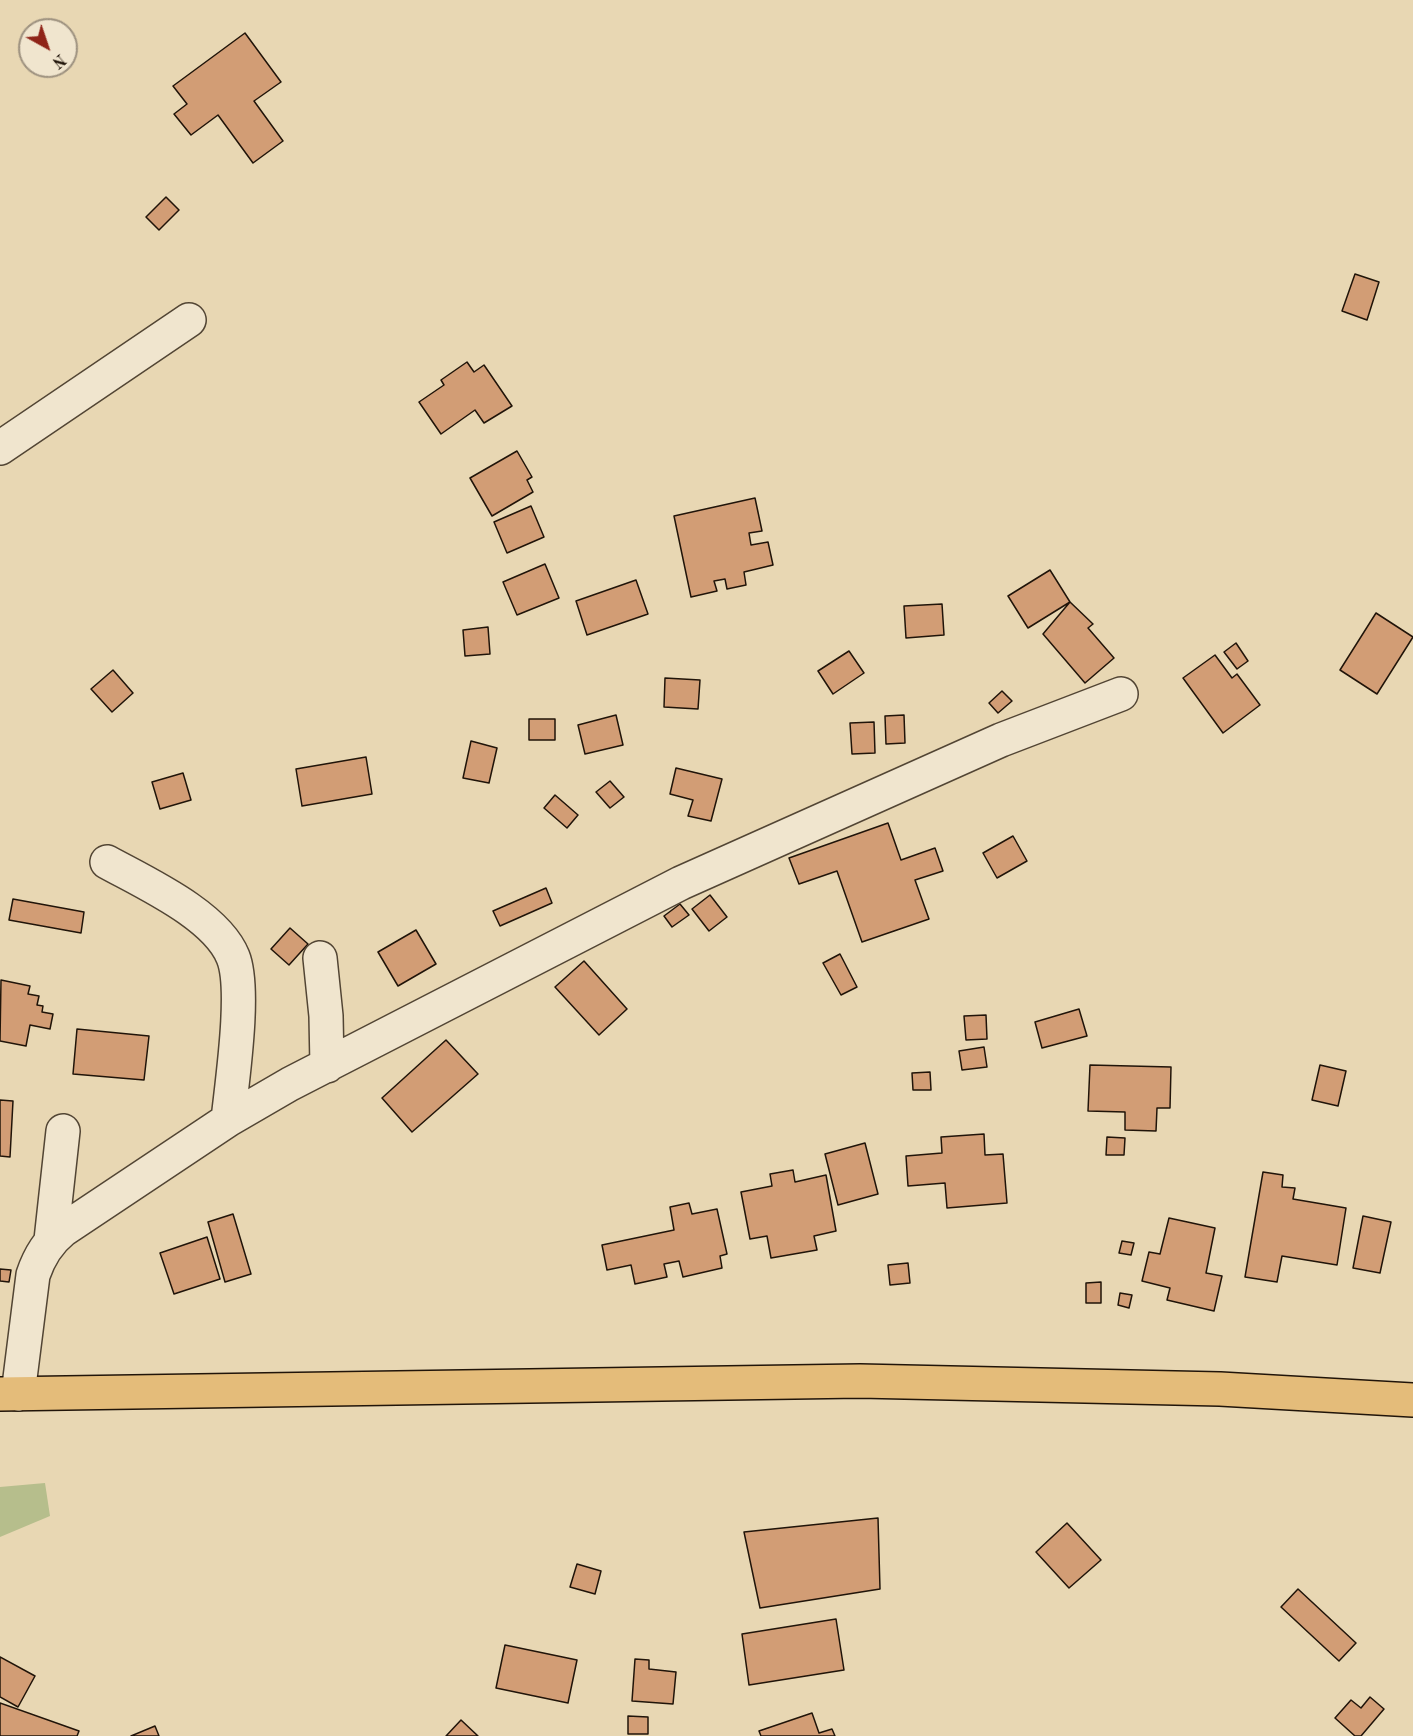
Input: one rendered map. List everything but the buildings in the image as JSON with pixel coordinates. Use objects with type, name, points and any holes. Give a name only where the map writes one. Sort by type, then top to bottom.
[{"type":"main road","points":[[9,1394],[340,1387],[860,1381],[1220,1389],[1413,1400]]},
{"type":"street","points":[[0,448],[189,320]]},
{"type":"street","points":[[9,1394],[33,1275],[36,1265],[51,1240],[228,1120],[290,1084],[681,883],[1002,741],[1121,694]]},
{"type":"street","points":[[107,862],[176,900],[191,911],[222,938],[233,957],[237,974],[238,1009],[228,1120]]},
{"type":"street","points":[[320,958],[327,1030],[327,1066]]},
{"type":"street","points":[[51,1240],[63,1131]]},
{"type":"green space","points":[[45,1483],[50,1516],[0,1537],[0,1487]]}]
